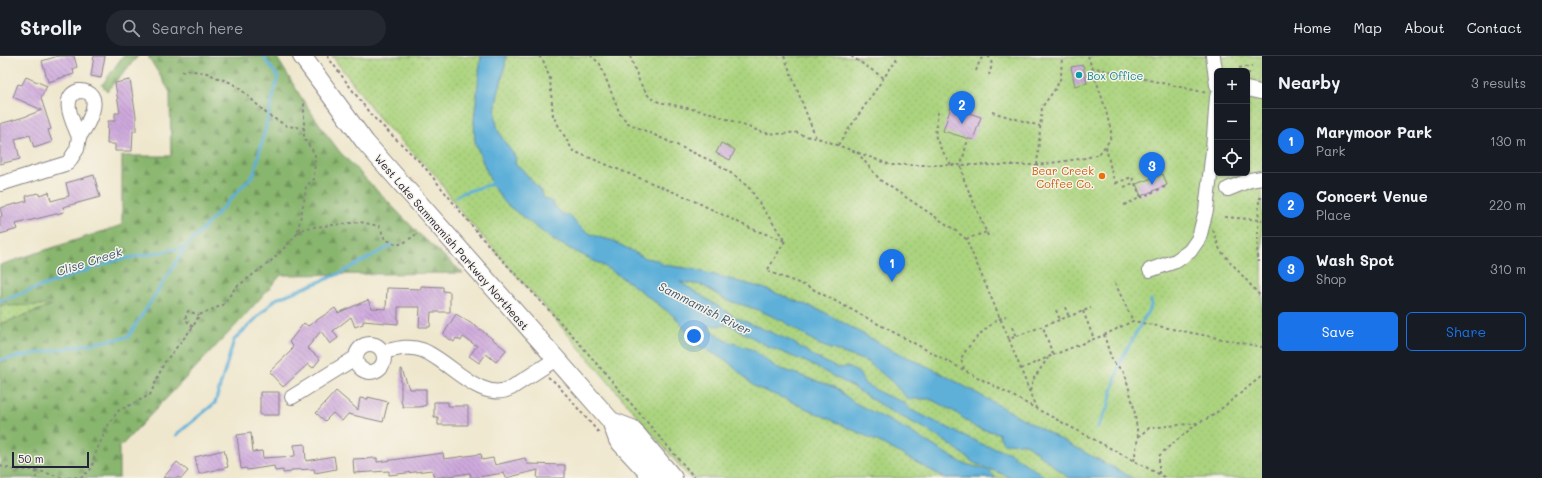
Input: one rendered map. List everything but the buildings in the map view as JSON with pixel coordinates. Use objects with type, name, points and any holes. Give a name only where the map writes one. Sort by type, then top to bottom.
[{"type":"main road","name":"West Lake Sammamish Parkway Northeast","points":[[302,56],[365,142],[611,421],[618,440],[653,478]]},
{"type":"main road","name":"West Lake Sammamish Parkway Northeast","points":[[611,421],[632,429],[673,478]]},
{"type":"street","points":[[1213,56],[1214,74]]},
{"type":"street","points":[[1150,270],[1176,262],[1190,251],[1199,238],[1206,210],[1213,150],[1215,104]]},
{"type":"street","points":[[0,184],[68,163],[77,149],[79,137]]},
{"type":"street","points":[[1228,189],[1250,180],[1262,178]]},
{"type":"street","points":[[366,344],[375,344],[383,352],[384,359],[380,368],[373,372],[364,371],[360,368],[357,364],[356,358],[358,350],[366,344]]},
{"type":"street","points":[[383,352],[409,347],[423,350],[471,381],[493,392],[505,392],[556,358]]},
{"type":"street","points":[[292,397],[356,358]]},
{"type":"path","points":[[327,56],[371,115],[422,164],[481,237],[573,336],[695,478]]},
{"type":"path","points":[[539,56],[550,79],[553,116],[573,151],[686,197],[752,229],[785,241]]},
{"type":"path","points":[[591,56],[600,64],[620,114],[628,122],[716,163],[738,178],[750,189],[785,241]]},
{"type":"path","points":[[630,56],[640,83],[650,98],[681,107],[711,113],[764,133],[783,134],[795,132],[838,145],[891,165],[1037,165],[1086,158],[1100,154],[1110,140],[1111,131],[1105,107],[1088,56]]},
{"type":"path","points":[[784,56],[816,138]]},
{"type":"path","points":[[851,56],[884,78]]},
{"type":"path","points":[[838,145],[896,60],[897,56]]},
{"type":"path","points":[[976,71],[980,60],[984,56]]},
{"type":"path","points":[[988,56],[992,63],[989,75]]},
{"type":"path","points":[[1037,165],[1042,107],[1056,88],[1061,77],[1062,56]]},
{"type":"path","points":[[1238,68],[1252,66]]},
{"type":"path","points":[[1091,67],[1214,91]]},
{"type":"path","points":[[182,72],[187,70],[207,73],[232,83],[268,115],[287,126],[304,128]]},
{"type":"path","points":[[297,234],[306,186],[314,179],[315,154],[304,138],[304,102]]},
{"type":"path","points":[[938,112],[935,134],[940,147],[951,165]]},
{"type":"path","points":[[992,112],[1040,126]]},
{"type":"path","points":[[968,139],[961,165],[964,180],[988,236]]},
{"type":"path","points":[[1106,146],[1112,174],[1116,184],[1132,177],[1141,198]]},
{"type":"path","points":[[856,152],[880,180],[966,239],[1001,318],[1037,409]]},
{"type":"path","points":[[1124,187],[1134,183]]},
{"type":"path","points":[[1124,205],[1167,186]]},
{"type":"path","points":[[1262,198],[1259,198],[1260,220],[1257,261],[1262,262]]},
{"type":"path","points":[[1224,217],[1260,220]]},
{"type":"path","points":[[193,327],[185,320],[188,312],[199,314],[223,305],[235,288],[270,262],[297,234],[305,228],[360,222],[379,226],[385,239],[396,245],[405,242],[418,233]]},
{"type":"path","points":[[1212,226],[1220,250],[1262,298]]},
{"type":"path","points":[[966,239],[986,232]]},
{"type":"path","points":[[785,241],[767,271],[809,287],[1166,478]]},
{"type":"path","points":[[1115,283],[1133,321]]},
{"type":"path","points":[[1065,307],[1069,317]]},
{"type":"path","points":[[1009,339],[1091,308]]},
{"type":"path","points":[[1056,310],[1060,320]]},
{"type":"path","points":[[1083,311],[1094,339]]},
{"type":"path","points":[[68,478],[82,477],[92,468],[94,457],[107,427],[118,411],[150,395],[164,363],[193,327],[199,314]]},
{"type":"path","points":[[964,369],[961,358],[965,350],[999,318],[1006,316]]},
{"type":"path","points":[[1021,369],[1104,335],[1133,321],[1262,346]]},
{"type":"path","points":[[1043,326],[1054,355]]},
{"type":"path","points":[[1012,327],[1016,337]]},
{"type":"path","points":[[1104,335],[1114,361],[1117,366],[1123,369],[1134,408],[1138,437],[1134,461]]},
{"type":"path","points":[[1030,392],[1034,378],[1048,357]]},
{"type":"path","points":[[1159,474],[1159,456],[1166,449],[1198,423],[1212,416],[1262,376]]},
{"type":"path","points":[[546,377],[556,384],[602,436]]},
{"type":"path","points":[[1138,437],[1149,428],[1198,423]]},
{"type":"path","points":[[0,466],[15,470],[36,470],[64,478]]},
{"type":"path","points":[[36,470],[36,478]]},
{"type":"green space","points":[[123,56],[138,56],[107,91],[102,85]]},
{"type":"green space","points":[[148,56],[276,56],[304,102],[340,152],[418,233],[463,273],[281,275],[239,322],[119,448],[119,478],[0,478],[0,324],[50,306],[0,306],[0,265],[122,225],[122,156],[171,156],[170,92]]},
{"type":"green space","points":[[332,56],[1262,56],[1262,478],[690,478],[554,318],[459,210],[436,176],[383,123]]},
{"type":"green space","points":[[52,305],[0,324],[0,306]]},
{"type":"water","name":"Sammamish River","points":[[481,56],[506,56],[497,100],[496,117],[500,135],[516,158],[515,164],[521,168],[542,193],[544,198],[552,202],[557,209],[566,216],[570,215],[583,230],[613,241],[645,258],[657,260],[663,265],[692,269],[763,288],[824,312],[890,349],[935,370],[1133,478],[1069,478],[1026,444],[1003,443],[998,433],[976,428],[955,412],[930,399],[908,399],[891,381],[868,362],[820,345],[783,321],[756,309],[726,300],[702,285],[680,282],[735,317],[791,341],[812,355],[837,368],[848,367],[859,373],[865,384],[885,395],[903,402],[911,410],[984,445],[1008,452],[1047,478],[1012,478],[974,463],[954,447],[922,427],[890,411],[848,384],[806,362],[769,347],[730,325],[706,326],[725,340],[753,350],[776,367],[834,387],[855,403],[904,428],[962,463],[988,470],[996,478],[945,478],[881,443],[783,398],[755,387],[728,362],[698,345],[675,317],[626,280],[602,265],[553,240],[506,204],[492,185],[475,142],[474,120]]},
{"type":"waterway","points":[[0,360],[128,337],[186,247],[254,174],[278,77],[263,56]]},
{"type":"waterway","points":[[456,197],[462,193],[495,183]]},
{"type":"waterway","points":[[176,435],[215,403],[234,340],[276,299],[339,274],[392,245]]},
{"type":"waterway","name":"Clise Creek","points":[[0,301],[113,261],[186,247]]},
{"type":"waterway","points":[[1097,428],[1108,407],[1120,362],[1151,306],[1151,300]]},
{"type":"place","name":"Box Office","points":[[1079,75]]},
{"type":"place","name":"Concert Venue","points":[[962,124]]},
{"type":"place","name":"Bear Creek Coffee Co.","points":[[1102,176]]},
{"type":"place","name":"Wash Spot","points":[[1152,185]]},
{"type":"place","name":"Marymoor Park","points":[[892,282]]}]
